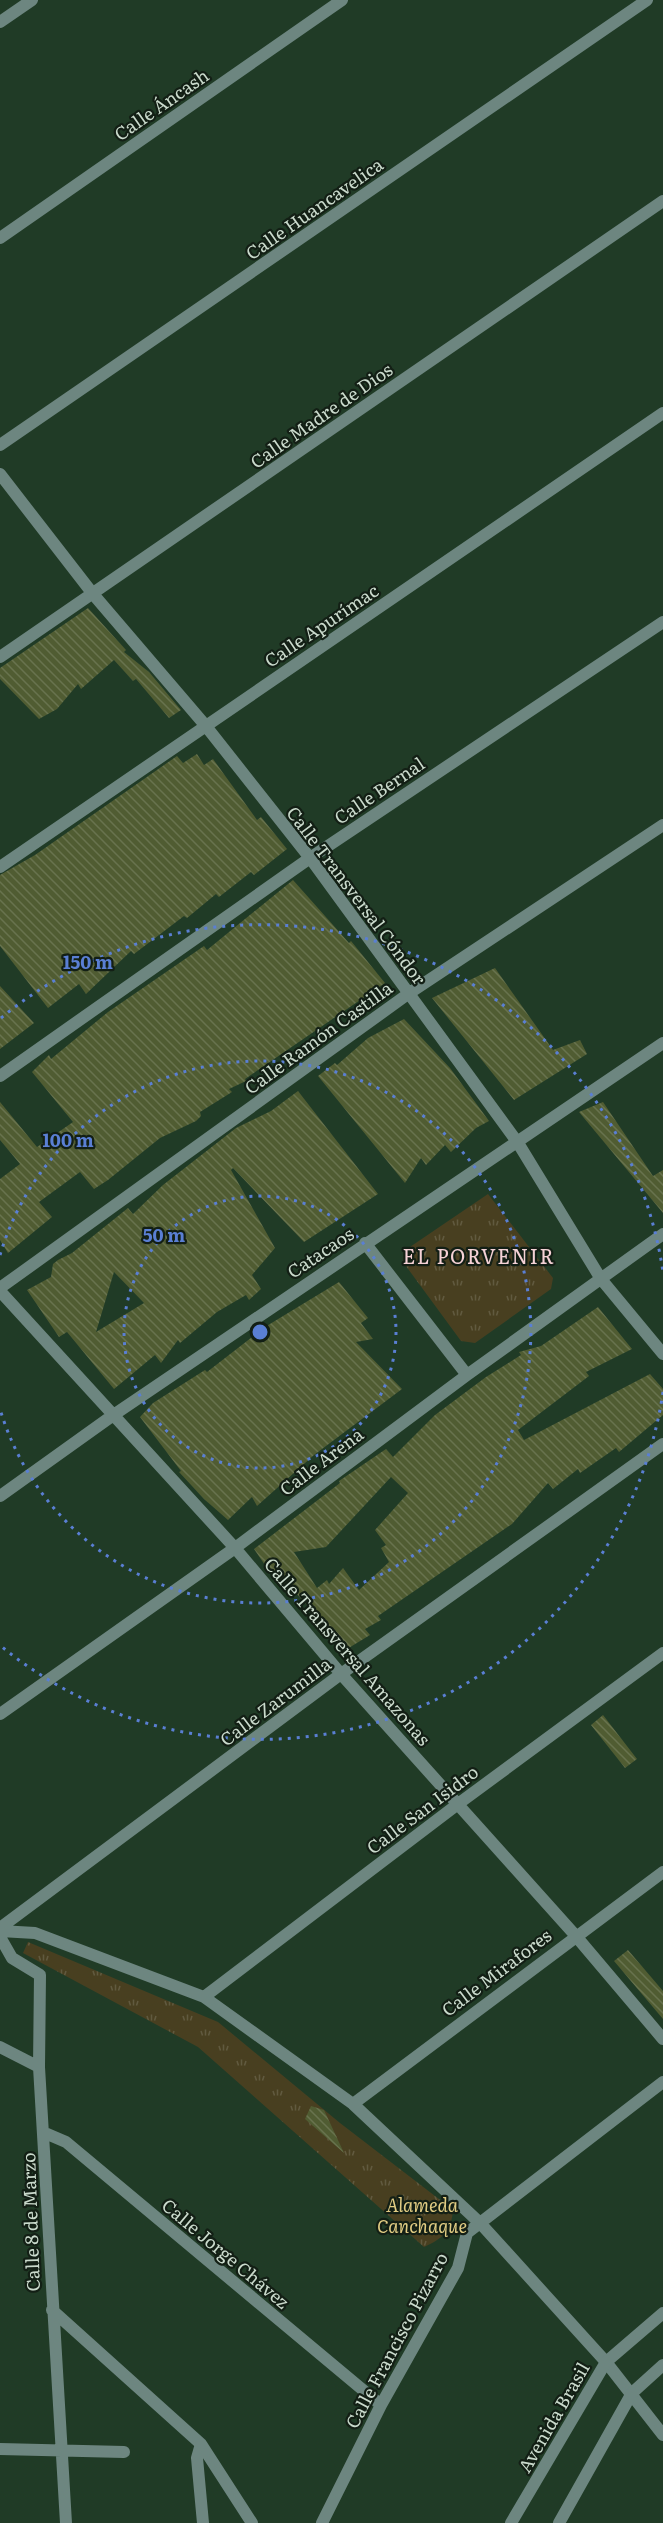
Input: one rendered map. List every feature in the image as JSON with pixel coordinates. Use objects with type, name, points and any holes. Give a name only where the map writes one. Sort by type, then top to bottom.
[{"type":"street","points":[[0,22],[32,0]]},
{"type":"street","name":"Calle Áncash","points":[[0,238],[342,0]]},
{"type":"street","name":"Calle Huancavelica","points":[[0,446],[647,0]]},
{"type":"street","name":"Calle Madre de Dios","points":[[0,657],[663,201]]},
{"type":"street","name":"Calle Apurímac","points":[[0,867],[663,413]]},
{"type":"street","name":"Calle Transversal Cóndor","points":[[0,474],[93,594],[205,725],[310,858],[518,1143],[601,1279],[663,1354]]},
{"type":"street","name":"Calle Bernal","points":[[0,1076],[310,858],[663,622]]},
{"type":"street","name":"Calle Ramón Castilla","points":[[0,1290],[408,994],[663,825]]},
{"type":"street","name":"Catacaos","points":[[0,1496],[112,1416],[365,1243],[518,1143],[663,1043]]},
{"type":"street","name":"Calle Arena","points":[[0,1714],[235,1548],[467,1375],[663,1234]]},
{"type":"street","points":[[365,1243],[467,1375]]},
{"type":"street","name":"Calle Transversal Amazonas","points":[[0,1290],[112,1416],[235,1548],[341,1674],[575,1935],[663,2039]]},
{"type":"street","name":"Calle Zarumilla","points":[[0,1930],[341,1674],[663,1444]]},
{"type":"street","name":"Calle San Isidro","points":[[204,1998],[458,1804],[663,1653]]},
{"type":"street","name":"Calle Mirafores","points":[[353,2104],[575,1935],[663,1872]]},
{"type":"street","points":[[0,1930],[35,1933],[204,1998],[353,2104],[481,2224],[606,2362],[663,2434]]},
{"type":"street","name":"Calle 8 de Marzo","points":[[0,1937],[12,1958],[40,1975],[39,2067],[45,2133],[52,2310],[66,2523]]},
{"type":"street","points":[[0,2047],[39,2067]]},
{"type":"street","name":"Calle Francisco Pizarro","points":[[322,2523],[381,2405],[458,2268],[467,2233],[663,2082]]},
{"type":"street","name":"Calle Jorge Chávez","points":[[45,2133],[66,2142],[381,2405]]},
{"type":"street","points":[[52,2310],[201,2444],[252,2523]]},
{"type":"street","name":"Avenida Brasil","points":[[511,2523],[606,2362],[663,2313]]},
{"type":"street","points":[[559,2523],[632,2393],[663,2365]]},
{"type":"street","points":[[201,2444],[197,2458],[203,2523]]},
{"type":"street","points":[[0,2450],[124,2452]]},
{"type":"green space","points":[[488,1194],[553,1278],[551,1289],[475,1343],[461,1341],[403,1262],[404,1251]]},
{"type":"green space","name":"Alameda Canchaque","points":[[28,1942],[218,2022],[340,2123],[448,2206],[453,2212],[447,2230],[436,2241],[424,2247],[198,2047],[23,1953]]},
{"type":"building","points":[[88,608],[126,650],[124,652],[149,672],[181,710],[169,718],[136,679],[133,681],[114,660],[81,689],[78,684],[57,709],[39,719],[0,679],[0,668]]},
{"type":"building","points":[[197,754],[204,765],[213,759],[257,820],[261,817],[287,849],[254,875],[251,872],[219,897],[216,894],[187,918],[184,916],[134,954],[131,951],[86,994],[79,984],[48,1008],[0,946],[0,875],[35,855],[177,756],[183,763]]},
{"type":"building","points":[[293,880],[349,943],[351,941],[385,983],[245,1079],[246,1081],[229,1089],[232,1092],[200,1112],[201,1116],[196,1121],[160,1138],[94,1189],[80,1172],[39,1202],[52,1217],[8,1253],[0,1240],[0,1179],[20,1164],[0,1140],[0,1102],[37,1147],[73,1122],[32,1072],[49,1055],[51,1059],[108,1012],[204,946],[207,950]]},
{"type":"building","points":[[495,968],[553,1050],[580,1040],[587,1054],[514,1100],[432,998]]},
{"type":"building","points":[[0,986],[34,1023],[0,1049]]},
{"type":"building","points":[[404,1019],[450,1068],[489,1121],[476,1128],[451,1152],[445,1145],[426,1165],[421,1158],[405,1183],[318,1076],[335,1063],[337,1065],[368,1038]]},
{"type":"building","points":[[298,1091],[378,1194],[304,1242],[233,1168],[231,1170],[275,1248],[252,1275],[261,1289],[249,1300],[246,1295],[217,1312],[180,1343],[178,1340],[161,1363],[155,1355],[114,1389],[67,1332],[59,1337],[27,1290],[51,1277],[53,1264],[72,1253],[128,1208],[133,1214],[163,1185],[236,1128],[271,1111]],"holes":[[[114,1272],[144,1303],[96,1332]]]},
{"type":"building","points":[[603,1102],[653,1176],[663,1170],[663,1213],[579,1112]]},
{"type":"building","points":[[339,1282],[368,1318],[361,1323],[373,1339],[356,1342],[402,1389],[314,1455],[257,1506],[252,1497],[228,1520],[179,1472],[181,1471],[140,1417],[153,1403],[205,1370],[207,1372],[265,1327]]},
{"type":"building","points":[[598,1307],[632,1349],[586,1372],[589,1376],[518,1430],[524,1440],[650,1374],[663,1389],[663,1415],[619,1452],[616,1448],[580,1473],[578,1469],[553,1489],[548,1483],[512,1524],[378,1616],[381,1620],[365,1629],[370,1635],[347,1649],[295,1592],[292,1594],[267,1568],[254,1549],[340,1483],[339,1481],[386,1449],[393,1457],[435,1415],[486,1377],[521,1355],[519,1352],[541,1346]],"holes":[[[391,1477],[408,1493],[375,1530],[386,1545],[381,1548],[389,1562],[359,1590],[343,1568],[329,1584],[327,1580],[317,1588],[294,1552],[326,1547]]]},
{"type":"building","points":[[603,1715],[637,1759],[625,1768],[591,1725]]},
{"type":"building","points":[[628,1950],[663,1991],[663,2019],[614,1961]]},
{"type":"building","points":[[311,2106],[324,2110],[344,2153],[305,2119]]},
{"type":"district","name":"EL PORVENIR","points":[[479,1255]]}]
